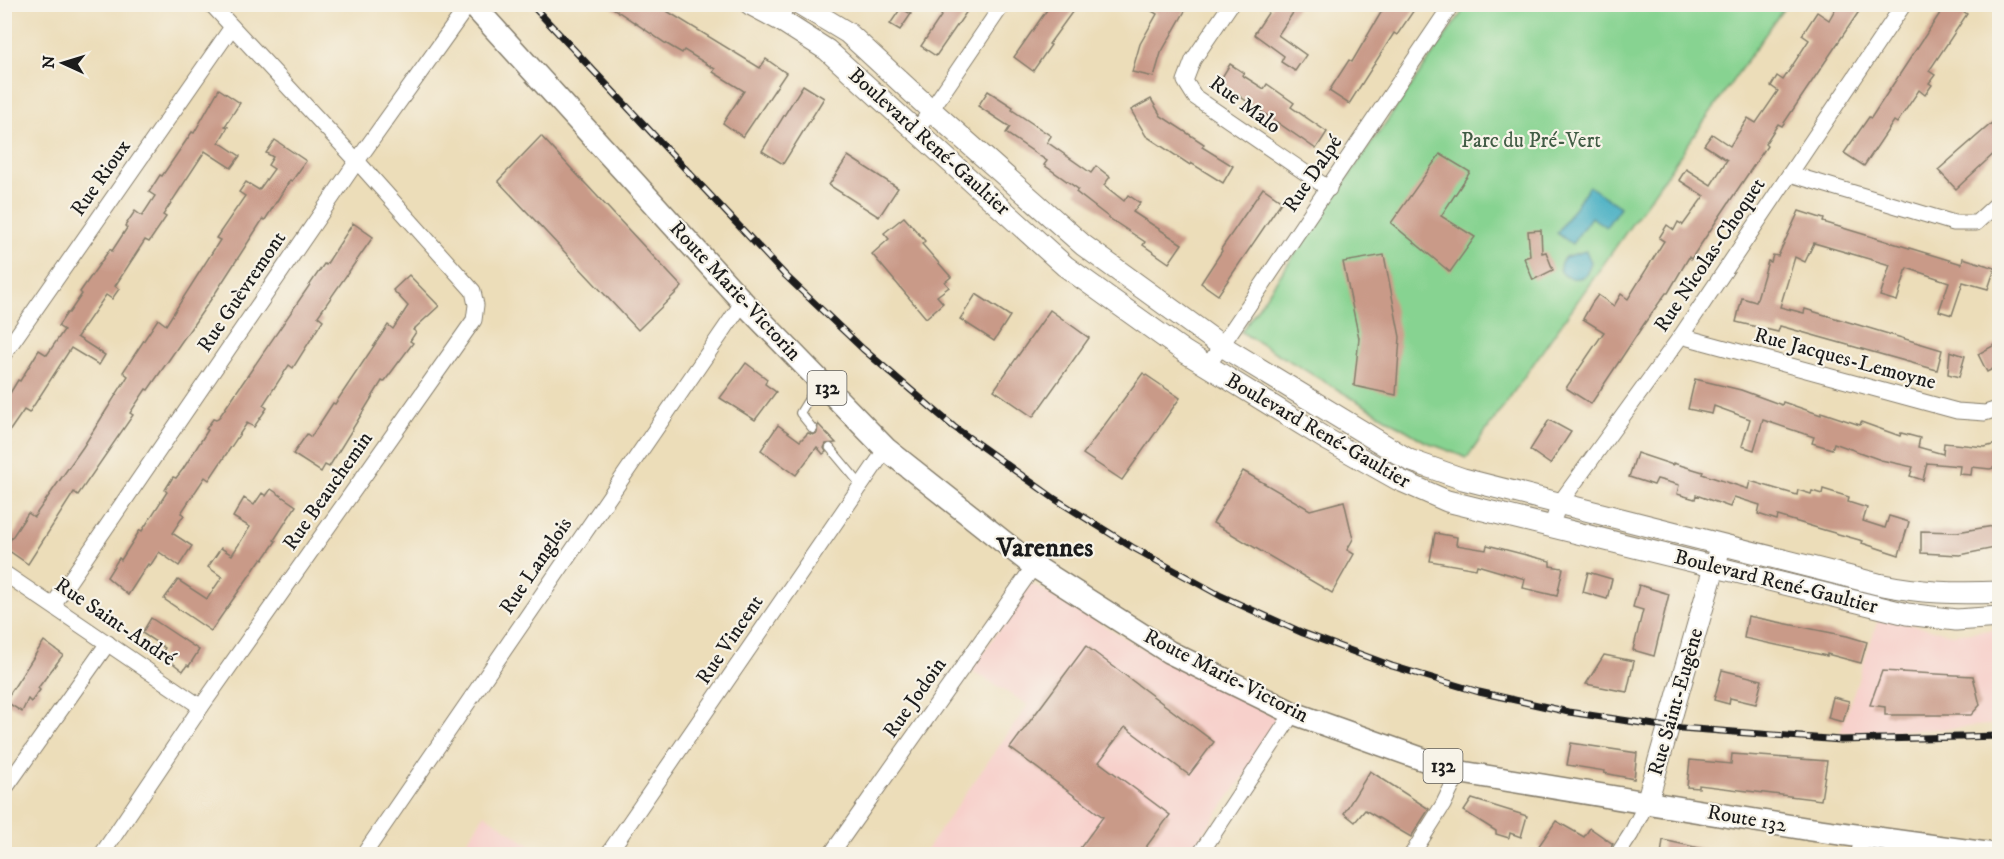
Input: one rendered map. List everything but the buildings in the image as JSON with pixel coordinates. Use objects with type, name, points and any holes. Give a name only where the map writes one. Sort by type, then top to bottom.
[{"type":"main road","name":"Route Marie-Victorin","points":[[471,4],[743,302],[886,449],[1034,566],[1169,652],[1293,713],[1459,772],[1647,802]]},
{"type":"main road","name":"Route 132","points":[[1647,802],[1808,829],[1861,845],[1990,855]]},
{"type":"street","name":"Rue Beauchemin","points":[[102,855],[201,707],[474,320],[476,306],[473,291],[357,161],[211,4]]},
{"type":"street","name":"Rue Guèvremont","points":[[53,605],[357,161],[471,4]]},
{"type":"street","name":"Boulevard René-Gaultier","points":[[750,4],[784,12],[1065,266],[1207,367],[1399,480],[1447,501],[1906,614],[1956,620],[2000,617]]},
{"type":"street","name":"Boulevard René-Gaultier","points":[[800,4],[848,33],[1083,245],[1222,346],[1409,460],[1463,479],[1910,591],[1956,594],[2000,592]]},
{"type":"street","points":[[916,132],[1003,4]]},
{"type":"street","name":"Rue Malo","points":[[1231,4],[1193,60],[1185,81],[1194,97],[1329,189]]},
{"type":"street","name":"Rue Dalpé","points":[[1207,367],[1452,4]]},
{"type":"street","name":"Rue Nicolas-Choquet","points":[[1551,527],[1559,504],[1681,336],[1904,4]]},
{"type":"street","name":"Rue Rioux","points":[[4,354],[232,27]]},
{"type":"street","points":[[1790,174],[1954,223],[1976,223],[2000,201]]},
{"type":"street","name":"Rue Langlois","points":[[364,855],[743,302]]},
{"type":"street","name":"Rue Jacques-Lemoyne","points":[[1681,336],[1957,411],[1985,413],[2000,408]]},
{"type":"street","name":"Rue Vincent","points":[[608,855],[886,449]]},
{"type":"street","points":[[1399,480],[1409,460]]},
{"type":"street","name":"Rue Saint-Eugène","points":[[1618,855],[1647,802],[1720,544]]},
{"type":"street","name":"Rue Jodoin","points":[[831,855],[1034,566]]},
{"type":"street","name":"Rue Saint-André","points":[[4,573],[201,707]]},
{"type":"street","points":[[1906,614],[1910,591]]},
{"type":"street","points":[[4,790],[108,643]]},
{"type":"street","points":[[1200,855],[1293,713]]},
{"type":"street","points":[[1412,855],[1443,805],[1459,772]]},
{"type":"lane","points":[[813,429],[800,413],[820,380]]},
{"type":"lane","points":[[830,448],[861,485]]},
{"type":"shaded area","points":[[1031,583],[1161,659],[1283,721],[1189,854],[923,854],[1028,705],[971,670]]},
{"type":"shaded area","points":[[1879,617],[1952,634],[1999,629],[1999,724],[1943,729],[1840,733]]},
{"type":"shaded area","points":[[485,814],[542,854],[458,854]]},
{"type":"green space","name":"Parc du Pré-Vert","points":[[1467,5],[1786,5],[1467,458],[1424,441],[1241,332]]},
{"type":"water","points":[[1589,186],[1620,207],[1606,227],[1591,217],[1572,244],[1557,233]]},
{"type":"water","points":[[1586,251],[1591,262],[1586,275],[1575,278],[1561,272],[1561,263],[1565,257]]},
{"type":"railway","points":[[531,4],[785,275],[863,349],[954,427],[1055,499],[1132,547],[1221,596],[1303,633],[1392,666],[1479,692],[1569,712],[1668,727],[1841,740],[2000,736]]},
{"type":"district","name":"Varennes","points":[[1045,548]]}]
